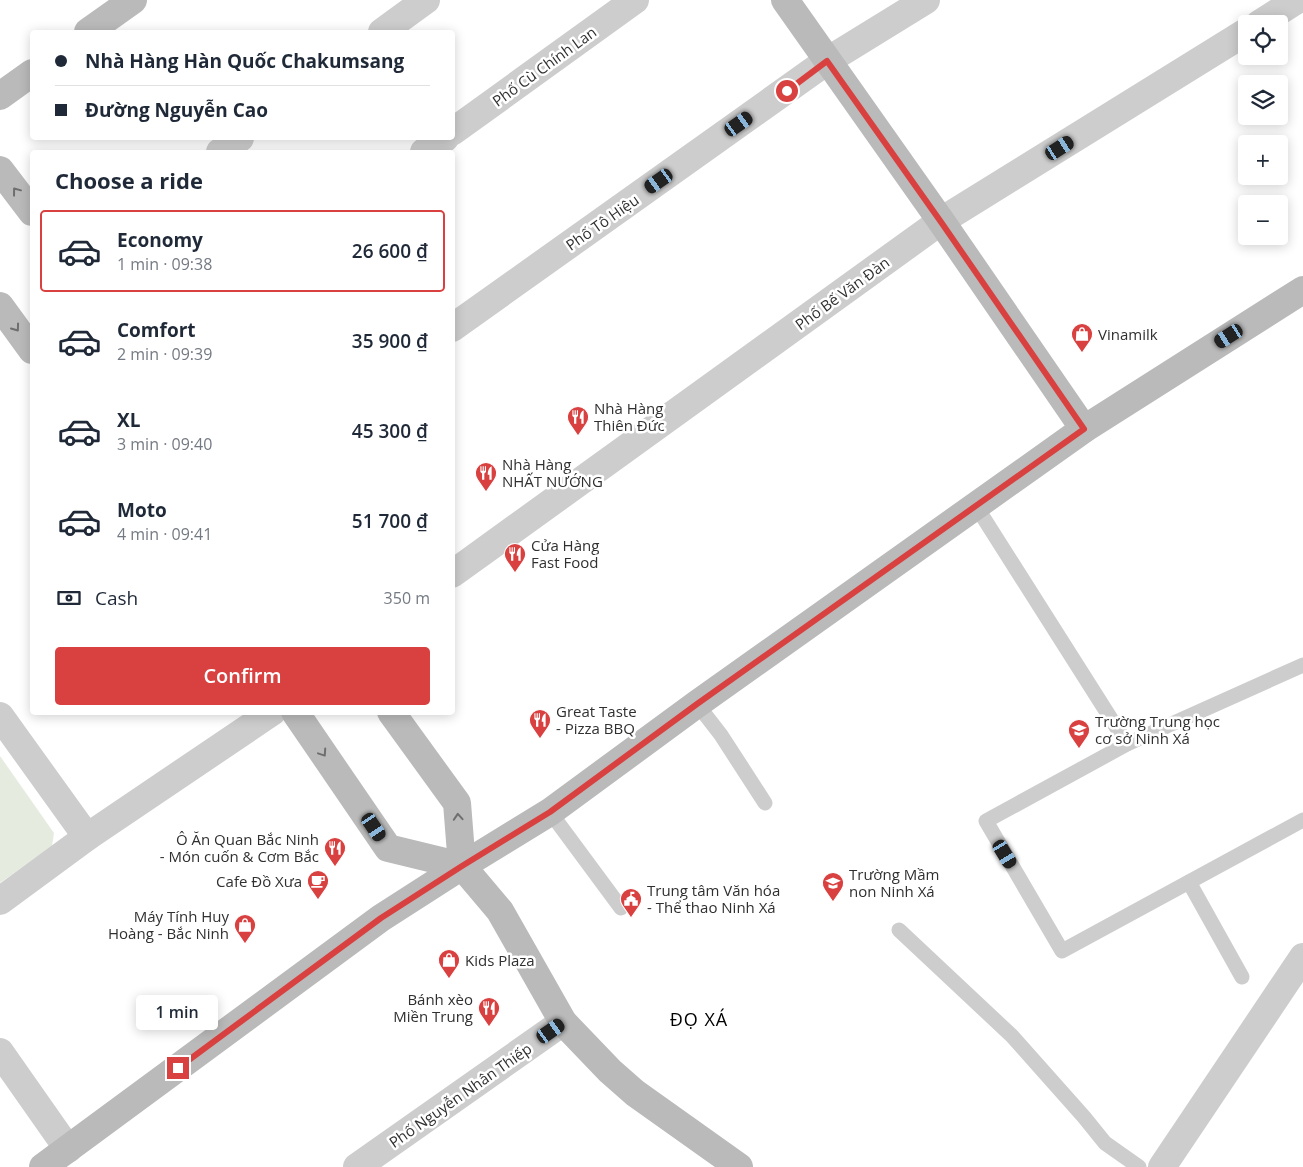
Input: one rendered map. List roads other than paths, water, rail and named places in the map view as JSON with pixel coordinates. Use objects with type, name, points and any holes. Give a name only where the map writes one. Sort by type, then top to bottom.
[{"type":"main road","points":[[91,30],[133,0]]},
{"type":"main road","points":[[786,0],[1084,429]]},
{"type":"main road","points":[[0,96],[30,74]]},
{"type":"main road","points":[[0,170],[30,209]]},
{"type":"main road","points":[[43,1167],[381,918],[550,812],[697,704],[1084,429],[1300,299]]},
{"type":"main road","points":[[0,306],[30,347]]},
{"type":"main road","points":[[297,715],[388,848],[462,866]]},
{"type":"main road","points":[[393,715],[457,803],[462,866],[500,911],[562,1022],[635,1093],[738,1167]]},
{"type":"street","points":[[385,30],[426,0]]},
{"type":"street","name":"Phố Cù Chính Lan","points":[[455,130],[635,0]]},
{"type":"street","name":"Phố Tô Hiệu","points":[[455,326],[827,61],[926,0]]},
{"type":"street","points":[[1274,15],[1298,0]]},
{"type":"street","name":"Phố Bế Văn Đàn","points":[[455,572],[941,222],[1238,37]]},
{"type":"street","points":[[223,150],[237,140]]},
{"type":"street","points":[[427,150],[442,140]]},
{"type":"street","points":[[0,901],[87,837],[268,715]]},
{"type":"street","points":[[0,716],[87,837]]},
{"type":"street","points":[[1162,1167],[1303,957]]},
{"type":"street","name":"Phố Nguyễn Nhân Thiếp","points":[[357,1167],[562,1022]]},
{"type":"street","points":[[0,1052],[68,1149]]},
{"type":"lane","points":[[976,506],[1126,744]]},
{"type":"lane","points":[[1303,665],[1126,744],[986,821],[1062,951],[1303,820]]},
{"type":"lane","points":[[697,704],[765,803]]},
{"type":"lane","points":[[550,812],[620,908]]},
{"type":"lane","points":[[1189,882],[1242,977]]},
{"type":"lane","points":[[899,930],[1012,1036],[1084,1117],[1105,1144],[1139,1167]]},
{"type":"place","name":"Vinamilk","points":[[1082,353]]},
{"type":"place","name":"Nhà Hàng Thiên Đức","points":[[578,436]]},
{"type":"place","name":"Nhà Hàng NHẤT NƯỚNG","points":[[486,492]]},
{"type":"place","name":"Cửa Hàng Fast Food","points":[[515,573]]},
{"type":"place","name":"Great Taste - Pizza BBQ","points":[[540,739]]},
{"type":"place","name":"Trường Trung học cơ sở Ninh Xá","points":[[1079,749]]},
{"type":"place","name":"Ô Ăn Quan Bắc Ninh - Món cuốn & Cơm Bắc","points":[[335,867]]},
{"type":"place","name":"Cafe Đồ Xưa","points":[[318,900]]},
{"type":"place","name":"Trường Mầm non Ninh Xá","points":[[833,902]]},
{"type":"place","name":"Trung tâm Văn hóa - Thể thao Ninh Xá","points":[[631,918]]},
{"type":"place","name":"Máy Tính Huy Hoàng - Bắc Ninh","points":[[245,944]]},
{"type":"place","name":"Kids Plaza","points":[[449,979]]},
{"type":"place","name":"Bánh xèo Miền Trung","points":[[489,1027]]},
{"type":"district","name":"ĐỌ XÁ","points":[[699,1019]]}]
